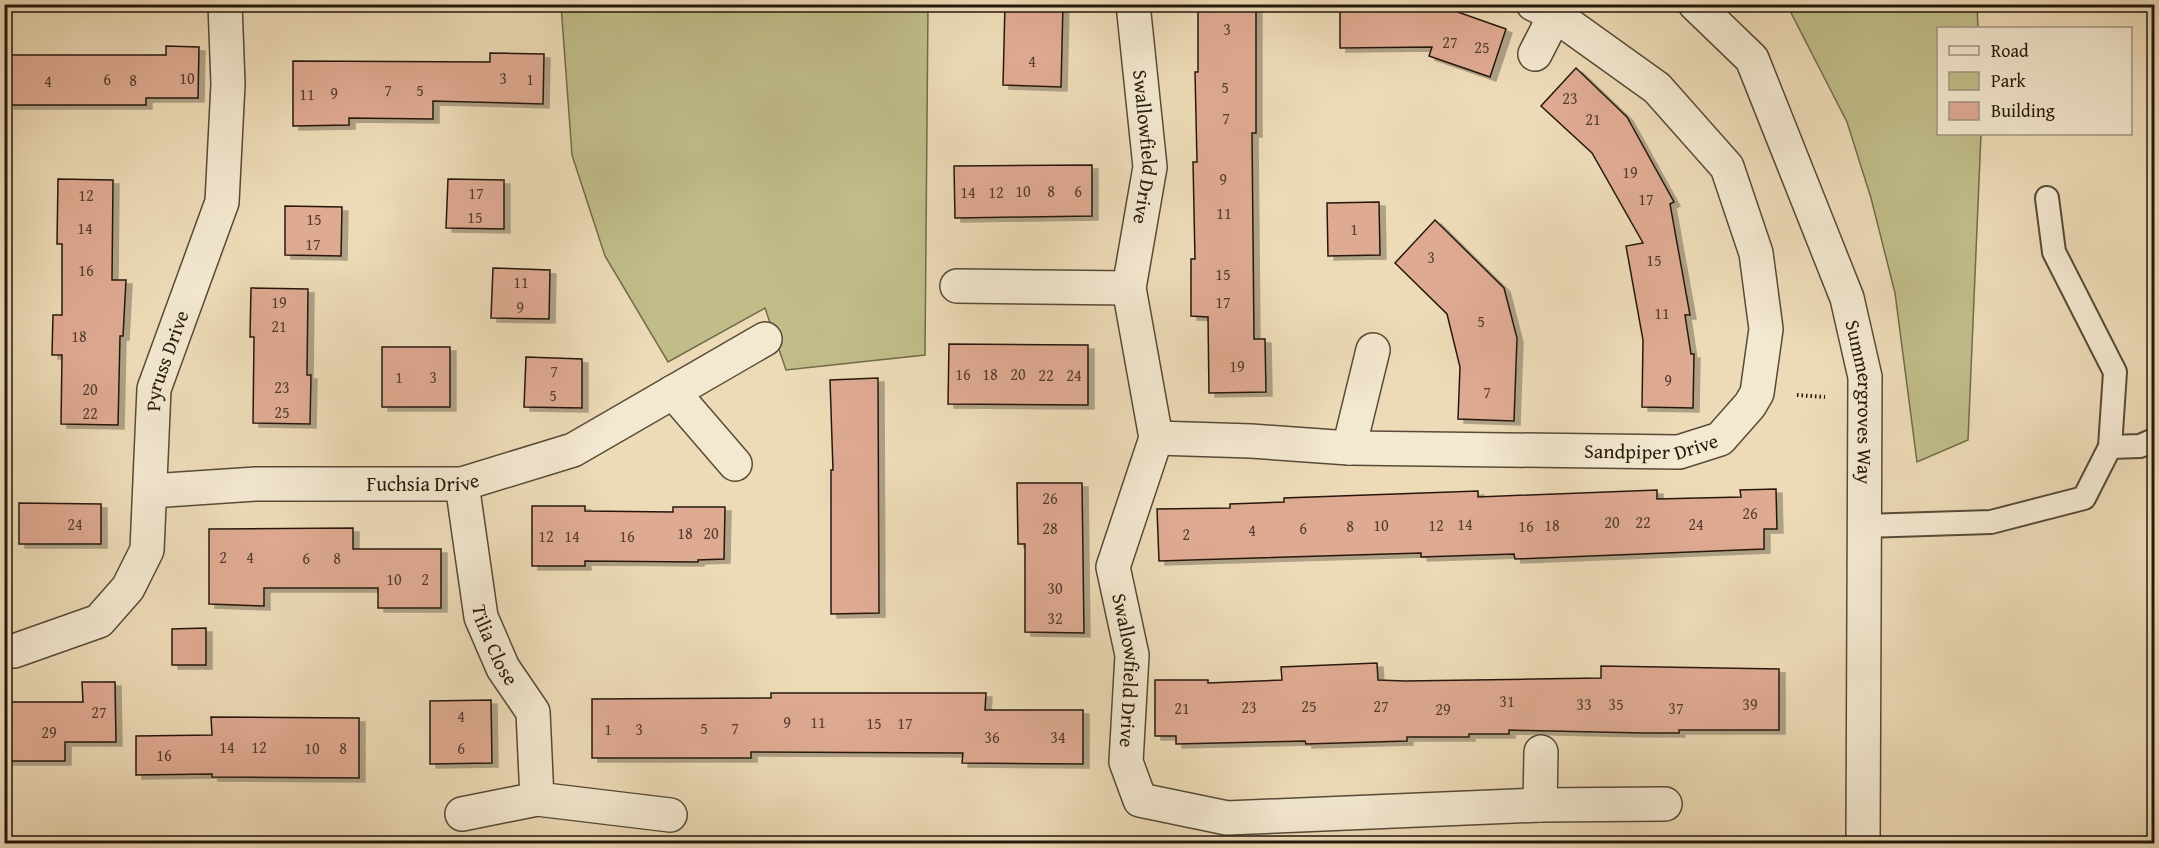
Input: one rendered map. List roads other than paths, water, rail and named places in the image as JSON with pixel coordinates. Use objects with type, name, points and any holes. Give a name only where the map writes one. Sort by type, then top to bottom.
[{"type":"street","name":"Pyruss Drive","points":[[14,651],[99,621],[128,588],[147,550],[154,389],[222,202],[228,84],[225,4]]},
{"type":"street","name":"Swallowfield Drive","points":[[1133,4],[1150,166],[1129,288],[1156,438],[1113,567],[1132,655],[1125,762],[1140,800],[1227,818],[1540,804],[1665,804]]},
{"type":"street","name":"Summergroves Way","points":[[1695,4],[1752,59],[1847,298],[1865,377],[1863,399],[1863,843]]},
{"type":"street","name":"Sandpiper Drive","points":[[1156,438],[1251,441],[1349,448],[1679,452],[1720,439],[1750,405],[1757,393],[1766,329],[1756,253],[1727,167],[1657,88],[1544,10],[1535,54]]},
{"type":"street","points":[[957,286],[1129,288]]},
{"type":"street","name":"Fuchsia Drive","points":[[151,491],[256,484],[462,484],[573,450],[765,339]]},
{"type":"street","points":[[1349,448],[1373,350]]},
{"type":"street","points":[[673,392],[735,464]]},
{"type":"street","name":"Tilia Close","points":[[462,484],[481,617],[503,668],[532,712],[537,799]]},
{"type":"street","points":[[1540,804],[1541,752]]},
{"type":"street","points":[[462,814],[537,799],[670,816]]},
{"type":"lane","points":[[1864,526],[1991,522],[2084,498],[2110,447],[2115,372],[2054,252],[2047,198]]},
{"type":"lane","points":[[2110,447],[2140,446],[2154,440]]}]
